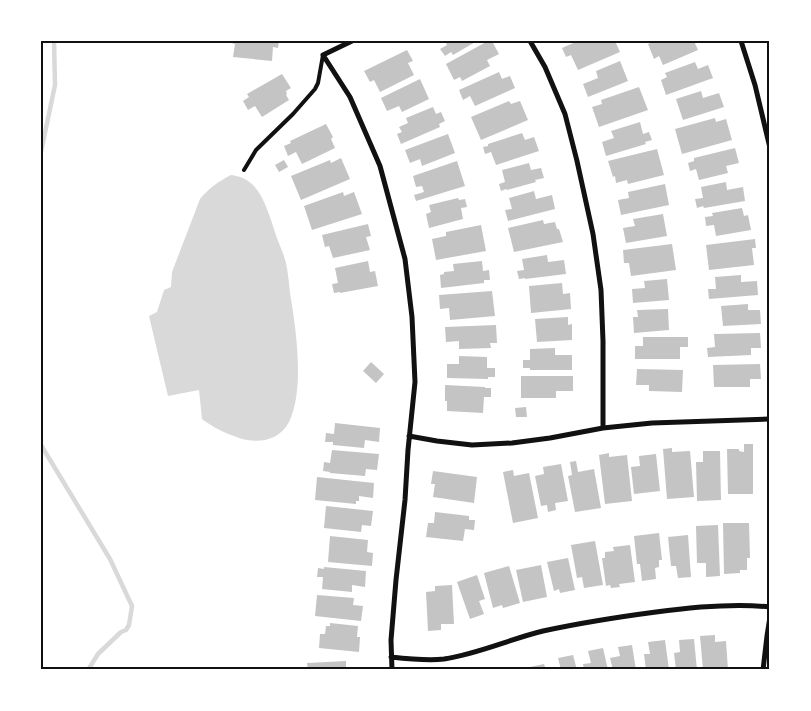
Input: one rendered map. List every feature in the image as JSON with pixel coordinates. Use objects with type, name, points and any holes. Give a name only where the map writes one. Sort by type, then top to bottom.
[{"type":"street","points":[[352,41],[324,55],[350,97],[380,166],[405,259],[412,317],[415,382],[391,640],[392,670]]},
{"type":"street","points":[[530,41],[545,68],[564,114],[577,160],[593,234],[603,333],[603,428]]},
{"type":"street","points":[[741,41],[755,85],[770,148]]},
{"type":"street","points":[[410,436],[472,445],[531,441],[603,428],[652,423],[770,419]]},
{"type":"street","points":[[391,657],[419,660],[444,659],[542,632],[625,616],[716,606],[770,607]]},
{"type":"street","points":[[763,670],[770,617]]},
{"type":"lane","points":[[244,170],[256,150],[293,114],[314,89],[318,83],[324,55]]},
{"type":"shaded area","points":[[231,175],[243,178],[251,184],[258,191],[265,204],[286,263],[295,324],[298,376],[294,408],[289,422],[280,433],[261,441],[246,440],[234,436],[215,428],[202,419],[199,390],[168,396],[149,316],[157,312],[164,290],[171,287],[172,272],[200,199],[214,186]]},
{"type":"building","points":[[232,41],[279,41],[278,48],[273,47],[272,61],[233,57],[235,44],[231,43]]},
{"type":"building","points":[[445,41],[477,41],[453,55],[451,52],[445,56],[440,49],[447,45]]},
{"type":"building","points":[[488,41],[492,41],[499,54],[487,60],[490,66],[462,81],[460,77],[454,80],[446,64]]},
{"type":"building","points":[[578,41],[615,41],[620,52],[578,70],[571,55],[566,57],[562,48]]},
{"type":"building","points":[[655,41],[694,41],[698,50],[663,65],[659,56],[654,59],[648,44]]},
{"type":"building","points":[[407,50],[413,61],[408,63],[414,75],[380,92],[374,80],[370,82],[364,71]]},
{"type":"building","points":[[620,61],[628,81],[588,97],[583,84],[598,78],[596,71]]},
{"type":"building","points":[[695,62],[698,69],[708,65],[713,78],[666,95],[661,80],[667,77],[665,73]]},
{"type":"building","points":[[499,72],[502,79],[510,76],[515,88],[475,106],[470,96],[463,100],[459,90]]},
{"type":"building","points":[[282,74],[291,88],[286,91],[289,100],[262,117],[255,106],[248,110],[243,101],[249,97],[247,94]]},
{"type":"building","points":[[420,79],[429,99],[402,112],[399,106],[387,111],[381,98]]},
{"type":"building","points":[[639,87],[648,110],[599,127],[592,107],[602,104],[601,100]]},
{"type":"building","points":[[701,91],[703,98],[719,93],[724,107],[683,120],[676,99]]},
{"type":"building","points":[[509,101],[511,104],[520,101],[528,120],[481,140],[471,117]]},
{"type":"building","points":[[433,107],[436,114],[441,112],[445,121],[439,124],[440,127],[401,144],[397,134],[402,132],[399,127],[408,123],[406,118]]},
{"type":"building","points":[[715,118],[716,122],[726,119],[732,140],[682,154],[675,129]]},
{"type":"building","points":[[640,122],[643,134],[649,132],[652,140],[645,142],[646,144],[606,156],[602,142],[614,138],[611,131]]},
{"type":"building","points":[[326,124],[333,137],[331,139],[335,148],[302,164],[296,152],[288,156],[284,146],[291,143],[290,141]]},
{"type":"building","points":[[522,133],[525,140],[534,137],[539,151],[496,165],[491,152],[485,154],[483,147],[488,146],[488,144]]},
{"type":"building","points":[[448,134],[455,153],[422,166],[420,159],[410,163],[405,150]]},
{"type":"building","points":[[735,148],[739,163],[726,166],[728,173],[699,180],[696,169],[690,171],[688,163],[694,161],[694,158]]},
{"type":"building","points":[[657,149],[664,175],[628,184],[627,180],[616,183],[608,161]]},
{"type":"building","points":[[341,158],[350,179],[301,200],[291,176],[330,160],[331,163]]},
{"type":"building","points":[[284,160],[288,167],[279,172],[275,165]]},
{"type":"building","points":[[457,161],[465,186],[416,201],[414,195],[424,192],[422,186],[416,187],[413,176]]},
{"type":"building","points":[[529,163],[531,170],[541,168],[544,178],[535,180],[536,182],[501,191],[499,184],[505,182],[502,170]]},
{"type":"building","points":[[726,182],[727,190],[743,187],[745,201],[697,208],[695,199],[703,198],[701,187]]},
{"type":"building","points":[[665,184],[669,205],[621,215],[618,200],[629,198],[628,192]]},
{"type":"building","points":[[534,191],[536,199],[552,195],[555,209],[508,221],[505,210],[512,209],[509,198]]},
{"type":"building","points":[[343,192],[344,196],[354,192],[362,214],[312,230],[304,206]]},
{"type":"building","points":[[458,198],[459,200],[465,199],[467,207],[461,208],[463,219],[429,228],[426,214],[431,212],[429,205]]},
{"type":"building","points":[[742,208],[744,216],[748,215],[751,230],[716,236],[714,225],[706,226],[705,217],[713,216],[712,213]]},
{"type":"building","points":[[663,214],[667,236],[626,243],[623,228],[635,226],[633,219]]},
{"type":"building","points":[[543,220],[544,224],[555,222],[563,242],[514,252],[508,228]]},
{"type":"building","points":[[368,224],[371,236],[366,237],[370,250],[333,258],[329,246],[325,247],[322,235]]},
{"type":"building","points":[[481,225],[486,251],[436,260],[432,239],[446,236],[446,232]]},
{"type":"building","points":[[755,239],[756,248],[752,248],[754,265],[709,270],[706,245]]},
{"type":"building","points":[[672,244],[676,270],[631,276],[629,263],[624,263],[623,250]]},
{"type":"building","points":[[547,255],[548,262],[564,260],[566,274],[519,279],[517,271],[524,270],[522,259]]},
{"type":"building","points":[[368,261],[370,272],[375,271],[378,286],[334,293],[332,284],[338,283],[335,268]]},
{"type":"building","points":[[482,261],[483,271],[489,270],[490,280],[484,280],[484,283],[441,288],[440,275],[444,274],[444,272],[454,271],[453,264]]},
{"type":"building","points":[[741,275],[741,282],[757,281],[758,295],[709,299],[708,289],[716,289],[715,277]]},
{"type":"building","points":[[667,279],[669,300],[633,303],[632,289],[645,288],[644,281]]},
{"type":"building","points":[[562,283],[563,294],[570,293],[571,309],[531,313],[529,286]]},
{"type":"building","points":[[492,291],[495,316],[450,320],[449,308],[440,309],[439,295]]},
{"type":"building","points":[[748,304],[748,310],[760,310],[761,324],[723,326],[721,306]]},
{"type":"building","points":[[668,309],[669,330],[634,333],[633,317],[638,317],[637,310]]},
{"type":"building","points":[[568,317],[568,325],[572,324],[572,340],[537,342],[535,319]]},
{"type":"building","points":[[496,325],[497,343],[490,343],[491,348],[459,349],[459,341],[446,342],[445,327]]},
{"type":"building","points":[[760,333],[761,348],[751,348],[751,355],[708,357],[707,348],[715,347],[714,334]]},
{"type":"building","points":[[643,337],[688,337],[688,347],[680,347],[680,359],[635,359],[635,346],[643,346]]},
{"type":"building","points":[[555,348],[555,355],[572,355],[572,370],[530,370],[530,368],[523,368],[523,360],[530,360],[530,349]]},
{"type":"building","points":[[459,356],[487,357],[487,368],[495,368],[495,377],[488,377],[488,379],[447,378],[447,364],[459,364]]},
{"type":"building","points":[[371,362],[384,374],[376,383],[363,371]]},
{"type":"building","points":[[760,364],[761,379],[750,379],[750,387],[714,387],[713,365]]},
{"type":"building","points":[[637,369],[683,370],[682,392],[649,391],[649,385],[636,385]]},
{"type":"building","points":[[521,376],[573,376],[573,391],[556,391],[556,398],[521,398]]},
{"type":"building","points":[[445,385],[491,388],[491,397],[484,397],[483,413],[447,411]]},
{"type":"building","points":[[526,407],[527,417],[516,417],[515,408]]},
{"type":"building","points":[[335,423],[380,428],[379,442],[365,440],[364,448],[333,445],[333,442],[325,442],[326,433],[334,434]]},
{"type":"building","points":[[744,444],[753,444],[753,494],[728,494],[727,449],[739,449],[739,451],[744,452]]},
{"type":"building","points":[[672,448],[672,452],[690,451],[694,497],[667,499],[663,449]]},
{"type":"building","points":[[332,450],[379,454],[377,470],[366,469],[365,476],[323,471],[324,462],[330,463]]},
{"type":"building","points":[[703,451],[720,451],[721,500],[697,501],[696,462],[703,462]]},
{"type":"building","points":[[609,453],[609,457],[627,455],[632,501],[605,504],[599,455]]},
{"type":"building","points":[[656,454],[660,491],[634,494],[631,467],[640,466],[639,456]]},
{"type":"building","points":[[576,461],[578,472],[594,469],[601,508],[575,512],[568,476],[572,475],[570,462]]},
{"type":"building","points":[[561,464],[568,501],[555,503],[556,510],[548,512],[547,505],[541,506],[535,476],[544,474],[543,467]]},
{"type":"building","points":[[513,470],[514,476],[529,473],[538,518],[513,523],[503,472]]},
{"type":"building","points":[[433,471],[477,477],[474,503],[433,497],[435,484],[431,484]]},
{"type":"building","points":[[317,477],[374,483],[373,498],[359,496],[359,501],[356,501],[356,504],[315,500]]},
{"type":"building","points":[[326,506],[373,511],[371,526],[362,525],[361,532],[324,528]]},
{"type":"building","points":[[435,512],[469,516],[469,520],[475,520],[474,530],[465,529],[463,541],[426,537],[428,523],[434,523]]},
{"type":"building","points":[[723,523],[749,523],[750,558],[747,558],[747,570],[740,570],[740,573],[724,574]]},
{"type":"building","points":[[718,525],[720,576],[706,577],[706,563],[697,563],[696,526]]},
{"type":"building","points":[[659,533],[662,560],[659,560],[659,567],[655,568],[656,579],[642,581],[640,564],[637,564],[634,536]]},
{"type":"building","points":[[688,535],[691,577],[678,578],[676,566],[671,566],[668,537]]},
{"type":"building","points":[[330,536],[368,540],[367,552],[373,553],[372,566],[328,562]]},
{"type":"building","points":[[595,541],[603,585],[584,588],[582,577],[577,578],[571,545]]},
{"type":"building","points":[[630,545],[635,582],[619,584],[620,587],[611,588],[610,585],[606,586],[602,558],[605,558],[605,552],[614,551],[613,547]]},
{"type":"building","points":[[568,558],[575,590],[560,593],[559,589],[554,591],[547,562]]},
{"type":"building","points":[[541,565],[547,597],[523,602],[516,570]]},
{"type":"building","points":[[509,566],[520,603],[503,608],[502,605],[493,608],[484,573]]},
{"type":"building","points":[[324,567],[366,571],[365,587],[352,585],[352,592],[322,589],[323,577],[317,577],[318,568],[324,569]]},
{"type":"building","points":[[477,575],[485,599],[479,601],[484,614],[470,619],[457,582]]},
{"type":"building","points":[[452,585],[454,624],[441,624],[441,630],[428,631],[426,592],[435,591],[435,586]]},
{"type":"building","points":[[317,595],[354,598],[353,605],[363,606],[361,621],[315,616]]},
{"type":"building","points":[[330,623],[358,626],[357,637],[360,637],[359,652],[319,648],[320,634],[325,634],[326,626],[330,626]]},
{"type":"building","points":[[715,635],[715,642],[726,641],[728,670],[703,670],[700,636]]},
{"type":"building","points":[[694,639],[697,670],[676,670],[674,653],[680,652],[679,640]]},
{"type":"building","points":[[665,640],[669,670],[646,670],[644,654],[650,654],[648,642]]},
{"type":"building","points":[[632,645],[636,670],[613,670],[610,658],[620,656],[618,647]]},
{"type":"building","points":[[603,648],[608,670],[584,670],[583,664],[591,663],[588,651]]},
{"type":"building","points":[[573,655],[577,670],[561,670],[558,658]]},
{"type":"building","points":[[346,661],[346,668],[360,667],[360,670],[308,670],[307,663]]},
{"type":"building","points":[[544,664],[546,670],[531,670],[530,667]]},
{"type":"waterway","points":[[41,152],[55,85],[54,41]]},
{"type":"waterway","points":[[41,445],[110,559],[132,606],[129,625],[126,630],[121,632],[98,654],[88,670]]}]
